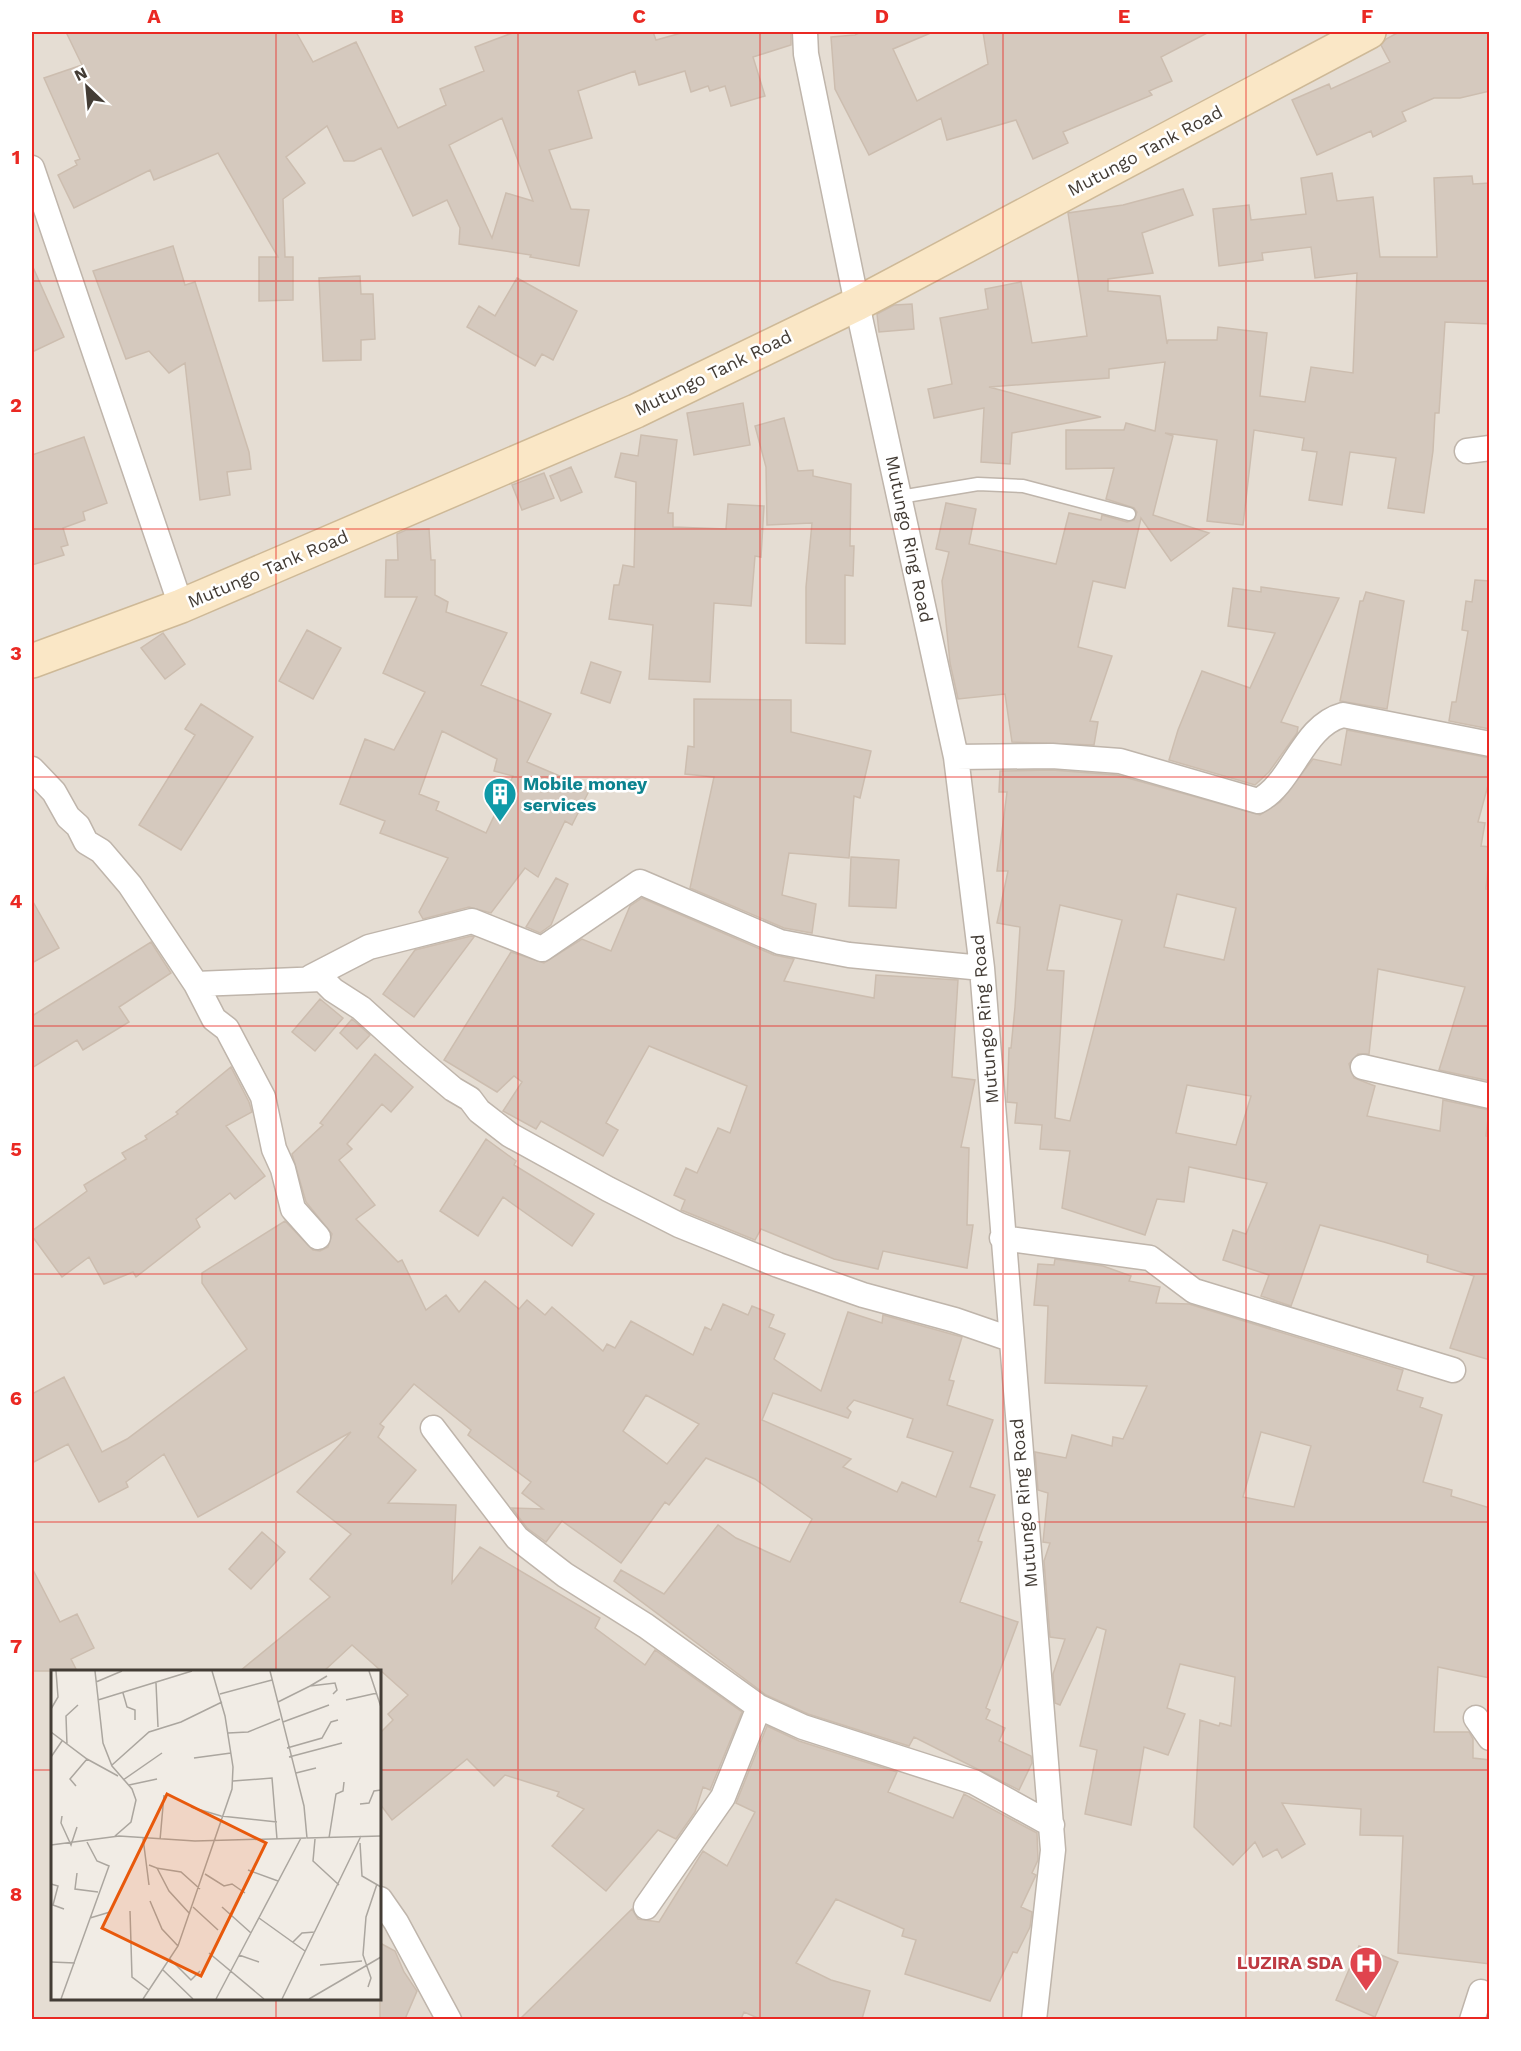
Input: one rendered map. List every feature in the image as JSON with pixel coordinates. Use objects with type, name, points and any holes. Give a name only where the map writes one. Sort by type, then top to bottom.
[{"type":"street","name":"Mutungo Ring Road","points":[[805,32],[806,54],[857,304],[956,758],[982,968],[1010,1339],[1052,1825],[1053,1850],[1034,2019]]},
{"type":"street","name":"Mutungo Tank Road","points":[[32,661],[181,606],[636,411],[857,304],[1370,32]]},
{"type":"street","points":[[32,168],[181,606]]},
{"type":"street","points":[[956,758],[1052,756],[1120,761],[1258,801],[1269,795],[1293,760],[1330,718],[1343,715],[1490,744]]},
{"type":"street","points":[[32,769],[54,792],[68,817],[78,826],[86,842],[100,851],[130,885],[196,984],[214,1019],[227,1029],[263,1097],[273,1149],[283,1169],[293,1209],[318,1237]]},
{"type":"street","points":[[311,977],[369,947],[472,921],[542,949],[640,882],[780,942],[849,955],[982,968]]},
{"type":"street","points":[[196,984],[311,977],[322,979],[333,990],[361,1008],[413,1055],[453,1089],[470,1099],[479,1111],[510,1135],[608,1189],[679,1225],[778,1265],[862,1295],[955,1320],[1010,1339]]},
{"type":"street","points":[[1363,1067],[1490,1096]]},
{"type":"street","points":[[1002,1238],[1150,1258],[1194,1291],[1453,1370]]},
{"type":"street","points":[[433,1428],[517,1538],[565,1575],[646,1626],[759,1707],[803,1727],[974,1782],[1052,1825]]},
{"type":"street","points":[[646,1907],[723,1797],[759,1707]]},
{"type":"street","points":[[1476,1718],[1490,1738]]},
{"type":"street","points":[[381,1900],[396,1922],[449,2019]]},
{"type":"street","points":[[1472,2019],[1481,1992]]},
{"type":"lane","points":[[900,497],[978,484],[1023,486],[1129,514]]},
{"type":"shaded area","points":[[32,32],[1489,32],[1489,2019],[32,2020]]},
{"type":"building","points":[[66,32],[296,32],[313,62],[356,42],[398,128],[446,105],[440,89],[484,71],[475,47],[515,32],[653,32],[656,40],[685,32],[791,32],[791,45],[753,57],[765,96],[731,106],[725,86],[710,91],[708,86],[691,92],[685,71],[639,85],[635,71],[578,91],[592,138],[549,150],[571,209],[589,210],[579,266],[530,257],[531,255],[459,244],[460,228],[447,200],[413,216],[381,148],[354,161],[344,161],[327,126],[286,157],[305,183],[283,199],[285,257],[293,257],[293,300],[259,301],[259,257],[278,257],[218,153],[154,180],[150,170],[74,208],[58,175],[77,165],[75,161],[80,159],[44,78],[82,65]],"holes":[[[502,118],[533,201],[506,193],[492,238],[449,145]]]},
{"type":"building","points":[[861,32],[933,32],[893,49],[917,101],[988,64],[983,32],[1209,32],[1161,57],[1172,81],[1149,91],[1152,95],[1063,132],[1068,143],[1033,159],[1016,120],[947,140],[941,118],[869,155],[835,89],[831,37],[855,35]]},
{"type":"building","points":[[1399,32],[1490,32],[1490,91],[1460,98],[1434,98],[1402,112],[1406,121],[1373,137],[1371,131],[1317,155],[1292,100],[1329,84],[1331,89],[1390,62],[1381,45],[1386,39]]},
{"type":"building","points":[[1332,173],[1337,201],[1373,197],[1380,257],[1437,257],[1434,178],[1472,176],[1473,184],[1490,183],[1490,324],[1445,322],[1439,413],[1435,413],[1433,451],[1424,513],[1388,508],[1396,458],[1350,452],[1342,505],[1309,500],[1317,452],[1302,450],[1304,438],[1254,430],[1243,525],[1207,521],[1217,440],[1165,433],[1173,436],[1153,515],[1209,533],[1171,561],[1141,518],[1125,588],[1093,581],[1078,647],[1112,656],[1090,721],[1098,722],[1094,745],[1012,742],[1005,694],[958,699],[950,663],[942,581],[949,552],[936,549],[946,503],[976,509],[969,544],[1056,564],[1069,513],[1101,520],[1102,515],[1127,522],[1134,520],[1137,512],[1134,508],[1106,499],[1114,468],[1066,469],[1066,430],[1124,430],[1126,423],[1155,431],[1165,362],[1109,369],[1109,378],[989,387],[1101,417],[1012,433],[1010,464],[981,462],[984,408],[934,418],[928,389],[952,384],[940,318],[988,309],[985,289],[1021,282],[1032,343],[1087,336],[1068,213],[1123,205],[1183,189],[1193,215],[1142,233],[1153,273],[1108,279],[1108,291],[1160,296],[1167,344],[1168,340],[1217,340],[1218,327],[1267,333],[1260,396],[1305,402],[1311,367],[1353,373],[1357,273],[1315,278],[1311,247],[1262,253],[1263,260],[1219,266],[1213,209],[1249,205],[1251,220],[1306,214],[1301,178]]},
{"type":"building","points":[[173,246],[185,285],[195,282],[249,452],[251,469],[227,472],[230,495],[200,500],[185,363],[169,373],[149,351],[126,359],[93,271]]},
{"type":"building","points":[[32,265],[64,337],[32,352]]},
{"type":"building","points":[[360,276],[361,294],[373,294],[375,339],[361,340],[361,360],[323,361],[319,278]]},
{"type":"building","points":[[517,278],[577,311],[553,360],[542,354],[535,366],[467,327],[479,306],[495,316]]},
{"type":"building","points":[[912,304],[914,329],[879,332],[877,314],[894,305]]},
{"type":"building","points":[[743,403],[750,445],[694,455],[687,413]]},
{"type":"building","points":[[784,418],[798,471],[813,470],[813,476],[851,484],[850,546],[854,546],[853,576],[845,575],[845,644],[806,643],[806,587],[812,523],[767,525],[766,467],[755,426]]},
{"type":"building","points":[[641,435],[677,440],[668,513],[673,513],[673,527],[726,529],[728,504],[764,506],[761,557],[755,556],[751,606],[714,603],[710,682],[649,679],[653,625],[609,619],[614,585],[619,585],[623,565],[634,567],[636,482],[615,477],[621,453],[638,456]]},
{"type":"building","points":[[84,437],[107,503],[83,512],[85,520],[63,528],[68,545],[61,547],[64,555],[32,565],[32,455]]},
{"type":"building","points":[[571,467],[582,492],[561,501],[550,476]]},
{"type":"building","points":[[544,473],[554,498],[522,510],[512,485]]},
{"type":"building","points":[[429,529],[431,560],[435,560],[435,595],[448,602],[446,612],[507,633],[481,685],[551,714],[527,762],[590,789],[572,825],[565,821],[538,877],[525,868],[491,913],[469,907],[423,919],[419,912],[448,858],[380,833],[385,821],[340,804],[365,739],[394,750],[425,692],[383,673],[417,597],[385,597],[386,560],[398,560],[397,534],[406,530]],"holes":[[[442,731],[497,759],[494,771],[513,776],[486,833],[436,810],[439,802],[419,794]]]},
{"type":"building","points":[[1475,580],[1490,581],[1490,729],[1449,721],[1452,702],[1456,702],[1468,631],[1462,630],[1466,601],[1472,602]]},
{"type":"building","points":[[1261,587],[1339,598],[1281,722],[1298,727],[1297,733],[1269,772],[1255,785],[1169,760],[1178,730],[1202,671],[1250,688],[1275,633],[1228,626],[1233,588],[1261,592]]},
{"type":"building","points":[[1366,592],[1404,601],[1387,709],[1340,701],[1360,601],[1363,601]]},
{"type":"building","points":[[307,630],[341,648],[313,699],[279,681]]},
{"type":"building","points":[[163,633],[185,664],[165,679],[141,648]]},
{"type":"building","points":[[591,662],[621,672],[610,703],[581,693]]},
{"type":"building","points":[[694,699],[791,700],[791,732],[871,751],[860,798],[854,796],[849,858],[789,853],[782,895],[816,904],[812,933],[784,928],[690,888],[714,777],[685,774],[688,746],[694,747]]},
{"type":"building","points":[[201,704],[253,737],[181,850],[139,825],[195,735],[185,729]]},
{"type":"building","points":[[1347,730],[1490,758],[1490,778],[1478,822],[1485,823],[1481,846],[1490,847],[1486,889],[1490,890],[1490,1081],[1439,1070],[1465,987],[1378,969],[1369,1054],[1358,1054],[1349,1064],[1354,1078],[1375,1086],[1367,1116],[1440,1131],[1443,1100],[1489,1110],[1486,1136],[1490,1137],[1490,1360],[1450,1348],[1474,1276],[1427,1262],[1428,1255],[1384,1242],[1320,1225],[1291,1306],[1261,1296],[1269,1275],[1223,1260],[1233,1230],[1246,1234],[1267,1183],[1189,1167],[1184,1202],[1157,1199],[1145,1235],[1062,1208],[1070,1151],[1040,1149],[1042,1125],[1015,1123],[1017,1103],[1007,1102],[1009,1048],[1011,1048],[1015,1007],[1020,927],[997,923],[1008,871],[997,871],[1007,792],[999,792],[1000,771],[1052,770],[1117,775],[1260,815],[1280,802],[1313,759],[1341,765]],"holes":[[[1177,894],[1236,908],[1224,960],[1164,947]],[[1060,905],[1122,920],[1070,1121],[1055,1118],[1064,971],[1047,970]],[[1187,1085],[1251,1096],[1236,1145],[1176,1133]]]},
{"type":"building","points":[[851,857],[899,860],[896,908],[849,906]]},
{"type":"building","points":[[556,878],[568,884],[551,925],[540,933],[526,927]]},
{"type":"building","points":[[642,898],[774,955],[794,959],[784,981],[874,998],[876,975],[958,980],[952,1077],[975,1080],[961,1147],[969,1148],[967,1225],[973,1225],[967,1268],[883,1251],[878,1269],[834,1259],[761,1229],[755,1240],[681,1210],[685,1200],[674,1195],[686,1168],[697,1173],[718,1128],[730,1133],[747,1086],[649,1046],[606,1123],[618,1130],[603,1156],[541,1121],[536,1129],[503,1111],[522,1082],[514,1076],[497,1092],[444,1060],[511,952],[544,963],[582,939],[611,951],[630,906]]},
{"type":"building","points":[[32,900],[59,948],[32,963]]},
{"type":"building","points":[[474,937],[414,1017],[383,994],[415,950]]},
{"type":"building","points":[[151,942],[171,973],[119,1007],[129,1022],[83,1050],[77,1040],[32,1068],[32,1016]]},
{"type":"building","points":[[320,999],[343,1018],[315,1051],[292,1032]]},
{"type":"building","points":[[352,1019],[370,1035],[357,1049],[340,1033]]},
{"type":"building","points":[[375,1054],[413,1087],[391,1112],[382,1104],[347,1144],[352,1149],[339,1160],[375,1205],[356,1219],[398,1262],[402,1260],[426,1310],[446,1295],[459,1312],[485,1281],[519,1309],[527,1300],[545,1315],[552,1307],[603,1351],[607,1344],[615,1348],[631,1321],[693,1355],[705,1327],[711,1330],[723,1304],[748,1315],[752,1306],[774,1315],[769,1327],[785,1334],[774,1359],[821,1391],[848,1312],[882,1323],[883,1315],[962,1337],[949,1380],[954,1381],[947,1405],[993,1420],[970,1487],[995,1495],[978,1541],[982,1542],[960,1602],[1018,1622],[986,1708],[990,1710],[986,1719],[1005,1728],[999,1741],[1031,1756],[1032,1763],[1019,1790],[914,1737],[909,1746],[808,1714],[766,1695],[614,1581],[621,1570],[664,1594],[718,1525],[736,1538],[790,1562],[812,1519],[755,1479],[706,1458],[669,1505],[665,1502],[621,1563],[562,1521],[546,1542],[527,1528],[512,1508],[543,1509],[522,1493],[531,1482],[468,1435],[471,1430],[414,1384],[380,1424],[384,1427],[378,1437],[416,1470],[388,1503],[456,1505],[452,1583],[480,1547],[600,1618],[595,1628],[645,1665],[655,1650],[742,1712],[710,1790],[703,1787],[695,1812],[676,1839],[658,1830],[606,1891],[552,1846],[584,1809],[557,1796],[559,1792],[505,1775],[494,1786],[467,1759],[392,1820],[381,1805],[381,1732],[393,1720],[388,1714],[408,1695],[352,1645],[325,1670],[241,1670],[330,1597],[310,1579],[351,1534],[297,1492],[351,1432],[198,1517],[164,1454],[126,1482],[128,1487],[99,1502],[68,1444],[32,1463],[32,1394],[64,1377],[102,1452],[127,1439],[247,1349],[202,1283],[202,1273],[285,1221],[313,1250],[320,1251],[328,1247],[332,1234],[306,1202],[292,1154],[323,1125],[320,1123]],"holes":[[[773,1393],[848,1418],[851,1412],[847,1408],[854,1400],[913,1419],[907,1437],[953,1452],[936,1497],[902,1482],[897,1492],[843,1467],[851,1459],[762,1420]],[[646,1395],[699,1424],[667,1464],[623,1431]]]},
{"type":"building","points":[[231,1067],[252,1112],[226,1126],[265,1176],[235,1199],[230,1193],[196,1219],[200,1227],[136,1277],[133,1272],[104,1284],[89,1257],[62,1277],[32,1236],[32,1231],[87,1191],[84,1185],[126,1159],[122,1153],[147,1139],[145,1136],[178,1114],[176,1112]]},
{"type":"building","points":[[486,1139],[516,1161],[514,1165],[594,1214],[572,1246],[503,1197],[478,1236],[440,1211]]},
{"type":"building","points":[[1055,1259],[1103,1266],[1131,1276],[1129,1281],[1160,1287],[1156,1303],[1189,1304],[1403,1370],[1397,1390],[1423,1398],[1420,1407],[1442,1415],[1423,1482],[1452,1490],[1451,1496],[1490,1508],[1490,1678],[1438,1667],[1434,1732],[1469,1732],[1473,1739],[1473,1758],[1490,1760],[1490,1964],[1398,1953],[1403,1836],[1360,1835],[1361,1809],[1282,1803],[1305,1844],[1282,1858],[1277,1849],[1263,1857],[1255,1842],[1233,1865],[1194,1827],[1200,1720],[1219,1726],[1220,1723],[1231,1726],[1235,1677],[1180,1664],[1167,1708],[1185,1714],[1168,1755],[1144,1747],[1131,1825],[1085,1814],[1097,1750],[1080,1746],[1106,1630],[1097,1627],[1060,1705],[1055,1703],[1053,1674],[1065,1639],[1050,1637],[1044,1561],[1050,1543],[1043,1542],[1048,1493],[1038,1490],[1035,1452],[1066,1458],[1072,1435],[1112,1446],[1113,1437],[1123,1439],[1147,1386],[1045,1383],[1048,1306],[1034,1305],[1038,1264],[1054,1265]],"holes":[[[1261,1432],[1311,1446],[1294,1507],[1243,1497]]]},
{"type":"building","points":[[262,1532],[285,1552],[251,1589],[229,1569]]},
{"type":"building","points":[[32,1568],[60,1622],[77,1614],[94,1648],[71,1659],[76,1670],[32,1671]]},
{"type":"building","points":[[767,1726],[799,1741],[897,1772],[888,1792],[953,1818],[964,1794],[1037,1833],[1038,1860],[1032,1873],[1036,1875],[1021,1907],[1032,1912],[1030,1927],[1017,1953],[1013,1952],[990,2001],[905,1974],[916,1940],[902,1936],[904,1929],[836,1899],[796,1963],[831,1980],[870,1991],[862,2019],[760,2019],[744,2012],[741,2019],[520,2019],[632,1909],[638,1919],[659,1922],[703,1851],[727,1866],[755,1812],[736,1803]]},
{"type":"building","points":[[381,1944],[395,1951],[404,1972],[417,1991],[405,2019],[380,2019]]},
{"type":"building","points":[[1359,1946],[1398,1962],[1375,2017],[1336,2000]]},
{"type":"place","name":"Mobile money services","points":[[500,823]]},
{"type":"place","name":"LUZIRA SDA","points":[[1366,1992]]}]
